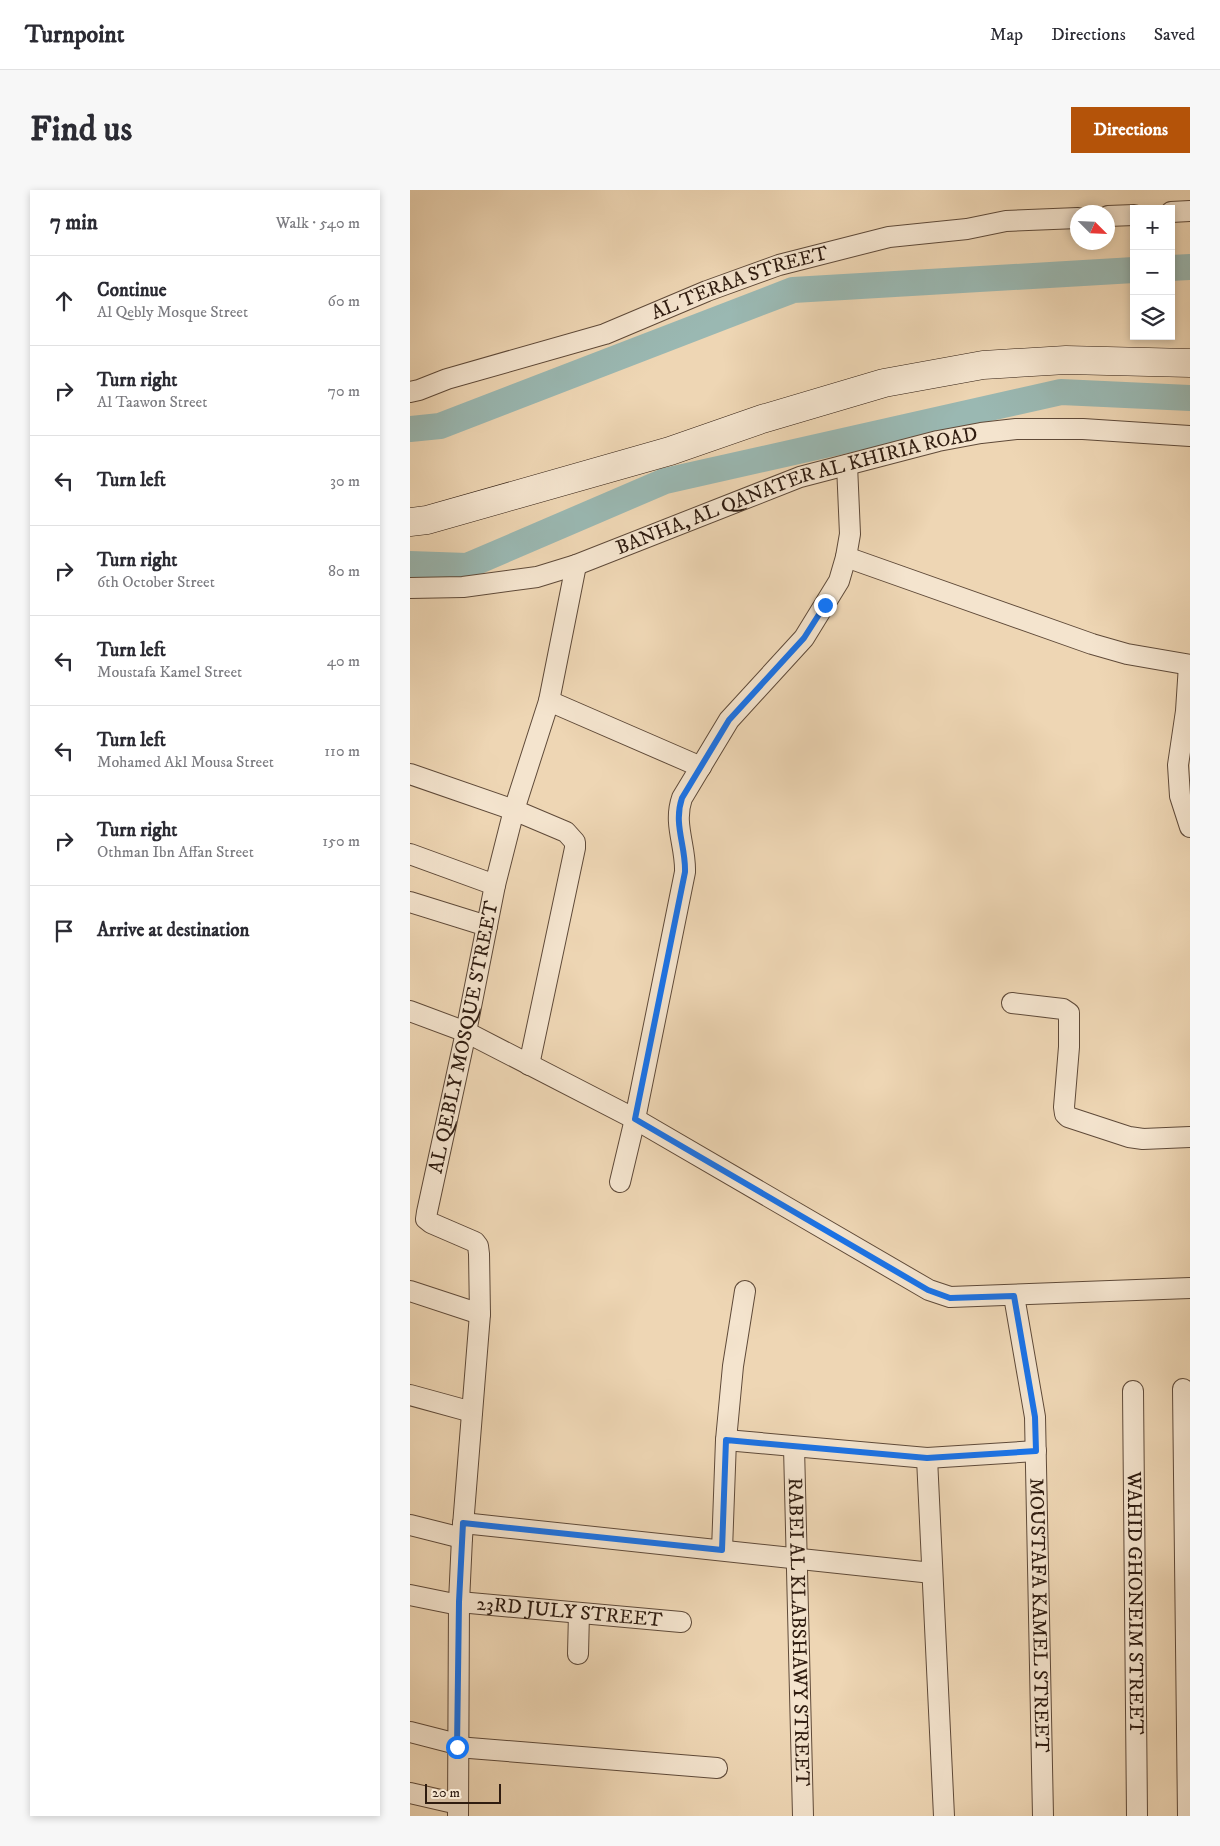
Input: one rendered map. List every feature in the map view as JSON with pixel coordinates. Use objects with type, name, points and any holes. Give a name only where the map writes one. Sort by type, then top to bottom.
[{"type":"street","points":[[1175,212],[1190,211]]},
{"type":"street","points":[[1115,216],[1130,215]]},
{"type":"street","name":"AL TERAA STREET","points":[[410,392],[447,379],[605,334],[745,276],[889,237],[967,229],[1006,221],[1070,218]]},
{"type":"street","points":[[410,522],[427,520],[670,451],[762,419],[884,383],[992,365],[1066,360],[1190,363]]},
{"type":"street","name":"BANHA, AL QANATER AL KHIRIA ROAD","points":[[410,588],[463,587],[537,578],[576,565],[800,477],[938,441],[1016,429],[1093,430],[1190,436]]},
{"type":"street","points":[[620,1182],[635,1119],[685,872],[678,809],[682,798],[729,720],[804,638],[839,581],[846,557],[850,521],[847,465]]},
{"type":"street","points":[[846,557],[1092,644],[1127,654],[1190,665],[1186,711],[1178,765],[1180,796],[1190,826]]},
{"type":"street","name":"AL QEBLY MOSQUE STREET","points":[[458,1810],[459,1604],[462,1530],[480,1314],[478,1246],[471,1239],[431,1223],[426,1219],[495,885],[514,810],[549,701],[576,565]]},
{"type":"street","points":[[549,701],[701,767]]},
{"type":"street","points":[[410,774],[514,810],[566,832],[575,842],[529,1065]]},
{"type":"street","points":[[410,854],[495,885]]},
{"type":"street","points":[[410,902],[487,926]]},
{"type":"street","points":[[1012,1003],[1063,1008],[1069,1013],[1065,1114],[1129,1137],[1143,1139],[1190,1137]]},
{"type":"street","points":[[410,1011],[466,1032],[635,1119],[928,1290],[950,1298],[1190,1288]]},
{"type":"street","points":[[410,1291],[480,1314]]},
{"type":"street","points":[[722,1550],[726,1440],[733,1366],[745,1291]]},
{"type":"street","name":"MOUSTAFA KAMEL STREET","points":[[1014,1296],[1035,1417],[1043,1816]]},
{"type":"street","points":[[1183,1389],[1188,1816]]},
{"type":"street","name":"WAHID GHONEIM STREET","points":[[1133,1391],[1137,1816]]},
{"type":"street","points":[[410,1395],[472,1412]]},
{"type":"street","points":[[726,1440],[794,1448],[927,1458],[1036,1451]]},
{"type":"street","name":"RABEI AL KLABSHAWY STREET","points":[[794,1448],[803,1816]]},
{"type":"street","points":[[927,1458],[944,1816]]},
{"type":"street","points":[[410,1525],[722,1550],[932,1573]]},
{"type":"street","name":"23RD JULY STREET","points":[[410,1595],[459,1604],[681,1622]]},
{"type":"street","points":[[578,1654],[579,1613]]},
{"type":"street","points":[[410,1732],[457,1745],[717,1768]]},
{"type":"street","points":[[410,1793],[458,1810]]},
{"type":"waterway","points":[[1175,268],[1190,267]]},
{"type":"waterway","points":[[410,429],[440,426],[793,290],[1130,270]]},
{"type":"waterway","points":[[410,564],[467,566],[665,481],[1061,392],[1190,398]]},
{"type":"route","points":[[457,1747],[459,1602],[463,1523],[722,1550],[726,1440],[794,1448],[927,1458],[1036,1451],[1035,1417],[1014,1296],[950,1298],[928,1290],[635,1119],[685,872],[678,819],[678,809],[682,798],[729,720],[804,638],[825,605]]}]
